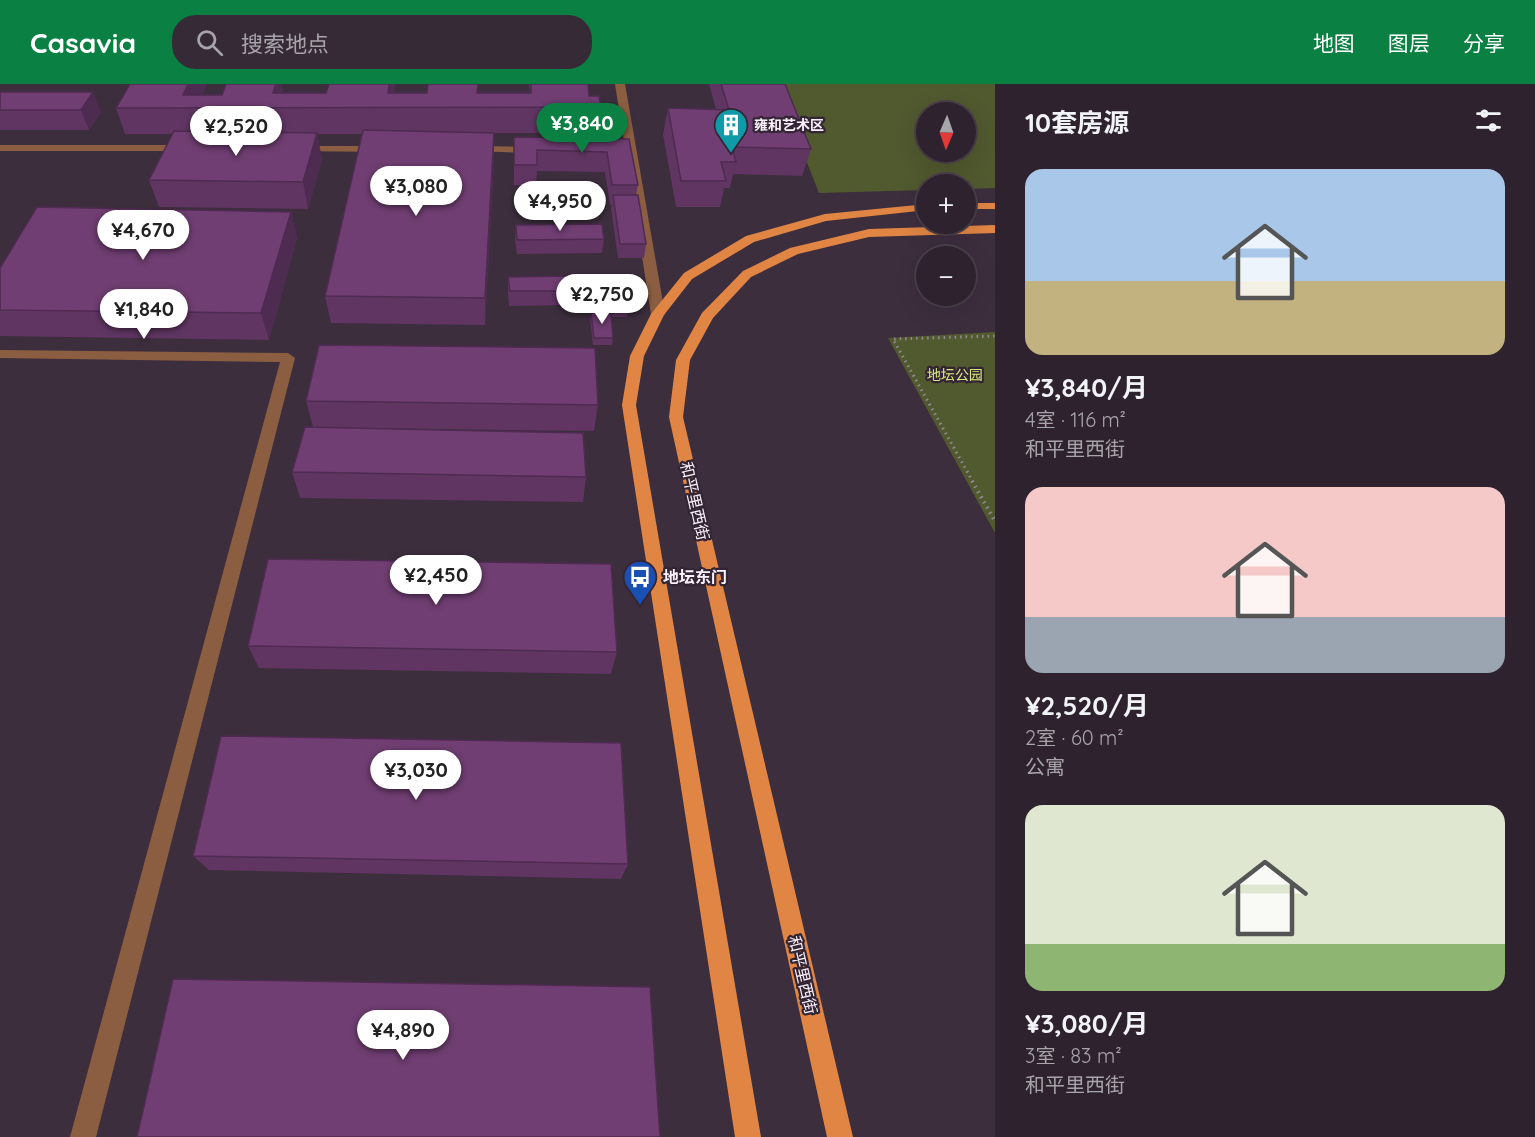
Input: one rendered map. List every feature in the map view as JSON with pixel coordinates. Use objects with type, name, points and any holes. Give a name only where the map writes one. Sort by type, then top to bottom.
[{"type":"main road","points":[[976,206],[995,206]]},
{"type":"main road","points":[[747,1137],[665,616],[629,405],[637,356],[658,314],[688,276],[750,240],[825,218],[916,208]]},
{"type":"main road","name":"和平里西街","points":[[840,1137],[676,417],[683,360],[707,316],[747,274],[794,251],[869,233],[995,229]]},
{"type":"street","points":[[620,84],[625,150],[658,314]]},
{"type":"street","points":[[0,148],[201,148]]},
{"type":"street","points":[[284,149],[390,149]]},
{"type":"street","points":[[461,149],[552,150]]},
{"type":"street","points":[[0,354],[288,357],[83,1137]]},
{"type":"path","points":[[995,336],[893,339],[995,521]]},
{"type":"green space","points":[[776,84],[995,84],[995,188],[976,189],[976,174],[916,174],[916,190],[819,193]]},
{"type":"green space","name":"地坛公园","points":[[995,332],[995,533],[888,338]]},
{"type":"building","points":[[130,84],[188,84],[183,95],[222,95],[226,84],[276,84],[273,93],[326,93],[329,84],[389,84],[388,93],[427,93],[428,84],[478,84],[477,93],[531,93],[531,84],[588,84],[589,96],[599,96],[601,107],[116,108]]},
{"type":"building","name":"雍和艺术区","points":[[721,84],[785,84],[811,149],[732,147],[736,162],[721,162],[726,181],[681,181],[668,108],[729,110]]},
{"type":"building","points":[[0,92],[93,92],[81,110],[0,110]]},
{"type":"building","points":[[363,130],[494,133],[485,298],[325,296]]},
{"type":"building","points":[[174,131],[317,133],[303,182],[149,180]]},
{"type":"building","points":[[514,137],[629,139],[638,185],[612,185],[607,152],[537,150],[537,165],[514,165]]},
{"type":"building","points":[[613,195],[638,195],[646,244],[620,244]]},
{"type":"building","points":[[37,207],[291,212],[261,313],[0,310],[0,268]]},
{"type":"building","points":[[602,224],[604,239],[517,240],[516,225]]},
{"type":"building","points":[[571,276],[573,291],[510,291],[508,277]]},
{"type":"building","points":[[590,278],[626,279],[629,303],[593,302]]},
{"type":"building","points":[[591,312],[611,313],[613,338],[594,338]]},
{"type":"building","points":[[319,345],[595,348],[598,405],[306,401]]},
{"type":"building","points":[[305,427],[583,433],[586,477],[292,472]]},
{"type":"building","points":[[268,559],[611,564],[617,652],[248,646]]},
{"type":"building","points":[[221,736],[621,743],[628,864],[193,856]]},
{"type":"building","points":[[173,979],[650,987],[660,1137],[137,1137]]},
{"type":"place","name":"雍和艺术区","points":[[731,154]]},
{"type":"place","name":"地坛东门","points":[[640,606]]}]
